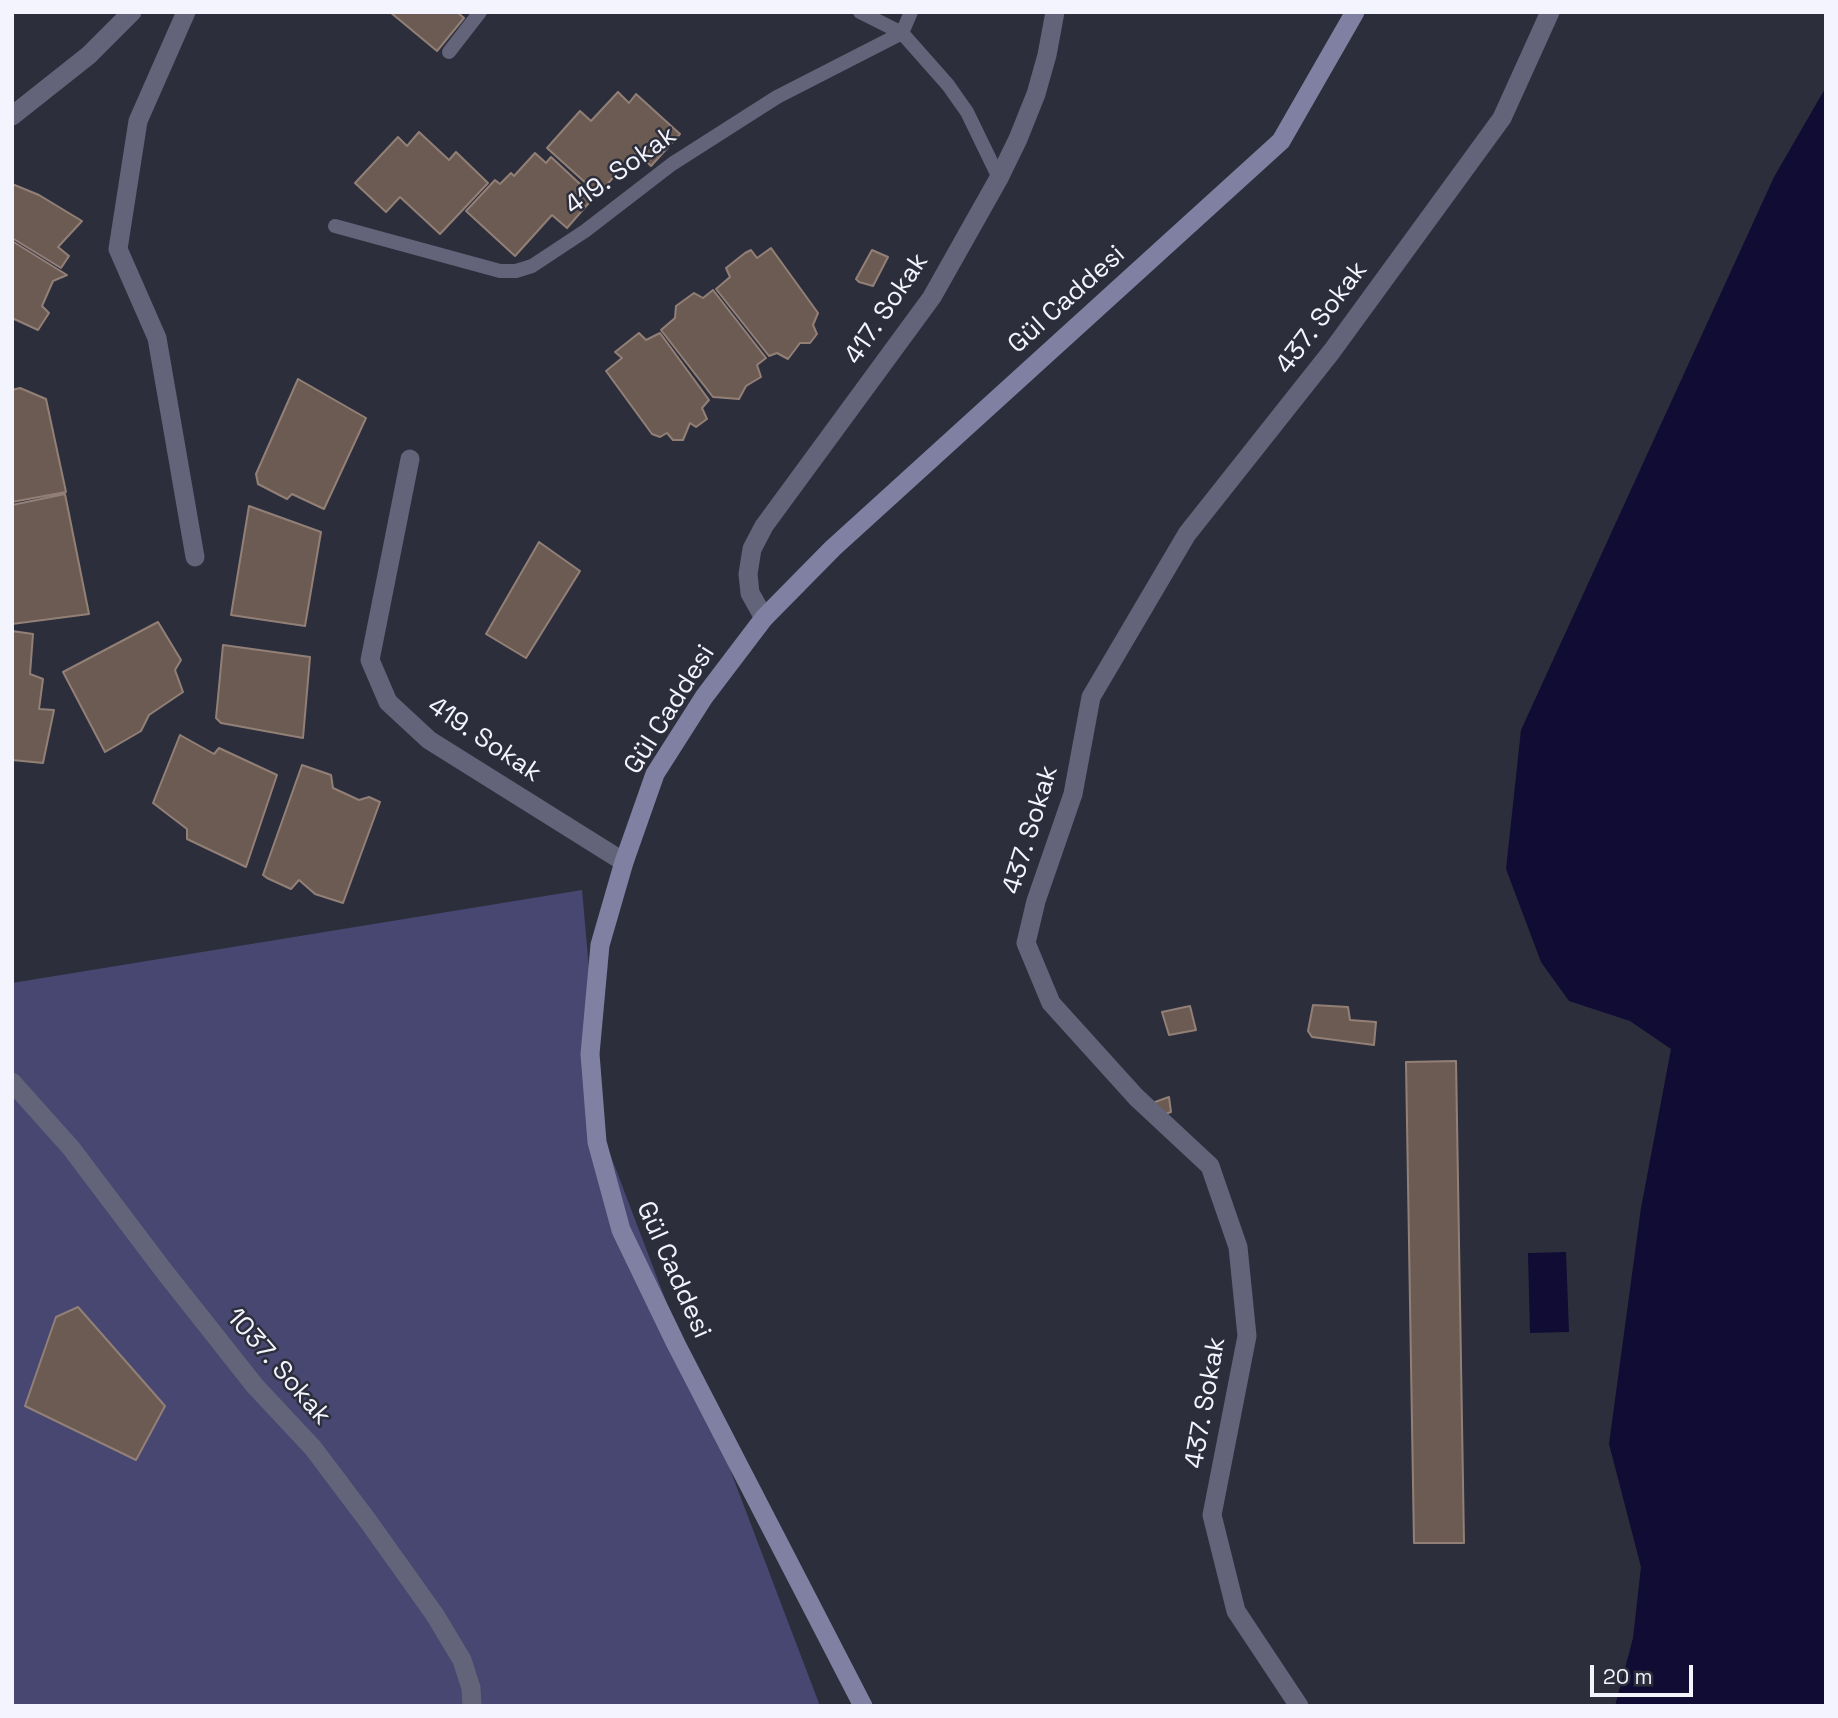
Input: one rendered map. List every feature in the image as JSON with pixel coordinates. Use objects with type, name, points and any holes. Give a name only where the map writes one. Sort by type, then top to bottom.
[{"type":"main road","name":"Gül Caddesi","points":[[863,1706],[676,1344],[621,1230],[597,1142],[590,1054],[600,945],[624,862],[655,775],[704,697],[764,618],[833,548],[1281,141],[1355,12]]},
{"type":"street","points":[[12,116],[89,55],[132,12]]},
{"type":"street","points":[[186,12],[138,121],[118,249],[157,338],[195,557]]},
{"type":"street","name":"417. Sokak","points":[[764,618],[750,593],[748,574],[752,549],[764,526],[932,297],[1018,139],[1047,55],[1055,12]]},
{"type":"street","name":"437. Sokak","points":[[1299,1706],[1237,1611],[1212,1515],[1247,1336],[1238,1247],[1210,1166],[1136,1097],[1051,1003],[1026,943],[1036,901],[1073,794],[1091,697],[1187,534],[1332,351],[1502,118],[1550,12]]},
{"type":"street","name":"419. Sokak","points":[[410,459],[370,660],[388,702],[429,740],[624,862]]},
{"type":"street","name":"1037. Sokak","points":[[12,1082],[71,1148],[255,1386],[313,1448],[368,1521],[435,1615],[462,1660],[471,1688],[472,1706]]},
{"type":"lane","points":[[449,52],[480,12]]},
{"type":"lane","points":[[860,12],[902,33],[948,85],[967,112],[999,178]]},
{"type":"lane","points":[[902,33],[911,12]]},
{"type":"lane","name":"419. Sokak","points":[[335,226],[500,271],[516,271],[532,266],[584,231],[672,164],[777,97],[902,33]]},
{"type":"shaded area","points":[[1826,87],[1826,1706],[1615,1706],[1633,1638],[1641,1567],[1609,1444],[1641,1208],[1671,1049],[1630,1021],[1569,1001],[1541,962],[1506,869],[1521,730],[1774,177]]},
{"type":"shaded area","points":[[582,890],[604,1138],[820,1706],[12,1706],[12,983]]},
{"type":"shaded area","points":[[1566,1252],[1569,1332],[1530,1333],[1528,1253]]},
{"type":"building","points":[[390,12],[457,12],[464,18],[437,51]]},
{"type":"building","points":[[618,92],[629,103],[636,94],[680,134],[651,166],[637,152],[598,194],[547,148],[580,111],[591,121]]},
{"type":"building","points":[[419,132],[449,160],[456,152],[488,183],[440,234],[400,197],[386,212],[355,183],[398,137],[407,146]]},
{"type":"building","points":[[535,153],[546,163],[551,157],[594,197],[567,228],[552,215],[515,256],[466,211],[495,180],[500,184],[511,173],[514,176]]},
{"type":"building","points":[[12,184],[39,195],[82,221],[58,247],[69,256],[61,268],[12,238]]},
{"type":"building","points":[[12,241],[67,275],[53,281],[42,306],[49,313],[38,330],[12,318]]},
{"type":"building","points":[[771,248],[818,313],[813,325],[817,334],[810,343],[800,343],[788,359],[777,353],[769,356],[716,289],[730,277],[726,268],[745,253],[751,250],[757,258]]},
{"type":"building","points":[[872,250],[888,257],[873,286],[856,279]]},
{"type":"building","points":[[713,290],[766,358],[757,365],[761,377],[746,386],[739,399],[713,397],[661,330],[675,318],[676,306],[694,293],[703,298]]},
{"type":"building","points":[[639,333],[646,340],[660,333],[709,400],[702,408],[707,419],[696,427],[690,423],[683,440],[673,440],[667,433],[660,437],[652,434],[606,371],[622,358],[615,352]]},
{"type":"building","points":[[298,379],[366,418],[324,509],[292,494],[287,499],[258,484],[256,474]]},
{"type":"building","points":[[20,388],[46,399],[66,492],[12,502],[12,390]]},
{"type":"building","points":[[65,494],[89,614],[12,624],[12,505]]},
{"type":"building","points":[[249,506],[321,532],[305,626],[231,615]]},
{"type":"building","points":[[539,542],[580,571],[526,658],[486,634]]},
{"type":"building","points":[[158,622],[181,660],[175,670],[183,692],[149,715],[141,731],[105,752],[63,672]]},
{"type":"building","points":[[12,631],[33,634],[30,674],[43,679],[39,709],[54,710],[43,763],[12,760]]},
{"type":"building","points":[[223,645],[310,657],[303,738],[221,723],[216,718]]},
{"type":"building","points":[[180,735],[214,754],[219,748],[277,775],[246,867],[187,839],[187,829],[153,803]]},
{"type":"building","points":[[302,765],[331,775],[333,788],[359,800],[369,797],[380,802],[343,903],[315,894],[299,880],[291,889],[263,875]]},
{"type":"building","points":[[1313,1005],[1348,1007],[1350,1020],[1376,1022],[1374,1045],[1312,1037],[1308,1031]]},
{"type":"building","points":[[1190,1006],[1196,1030],[1169,1035],[1162,1012]]},
{"type":"building","points":[[1456,1061],[1464,1543],[1414,1543],[1406,1062]]},
{"type":"building","points":[[1169,1097],[1171,1112],[1159,1116],[1155,1102]]},
{"type":"building","points":[[78,1307],[165,1406],[136,1460],[25,1406],[56,1317]]}]
